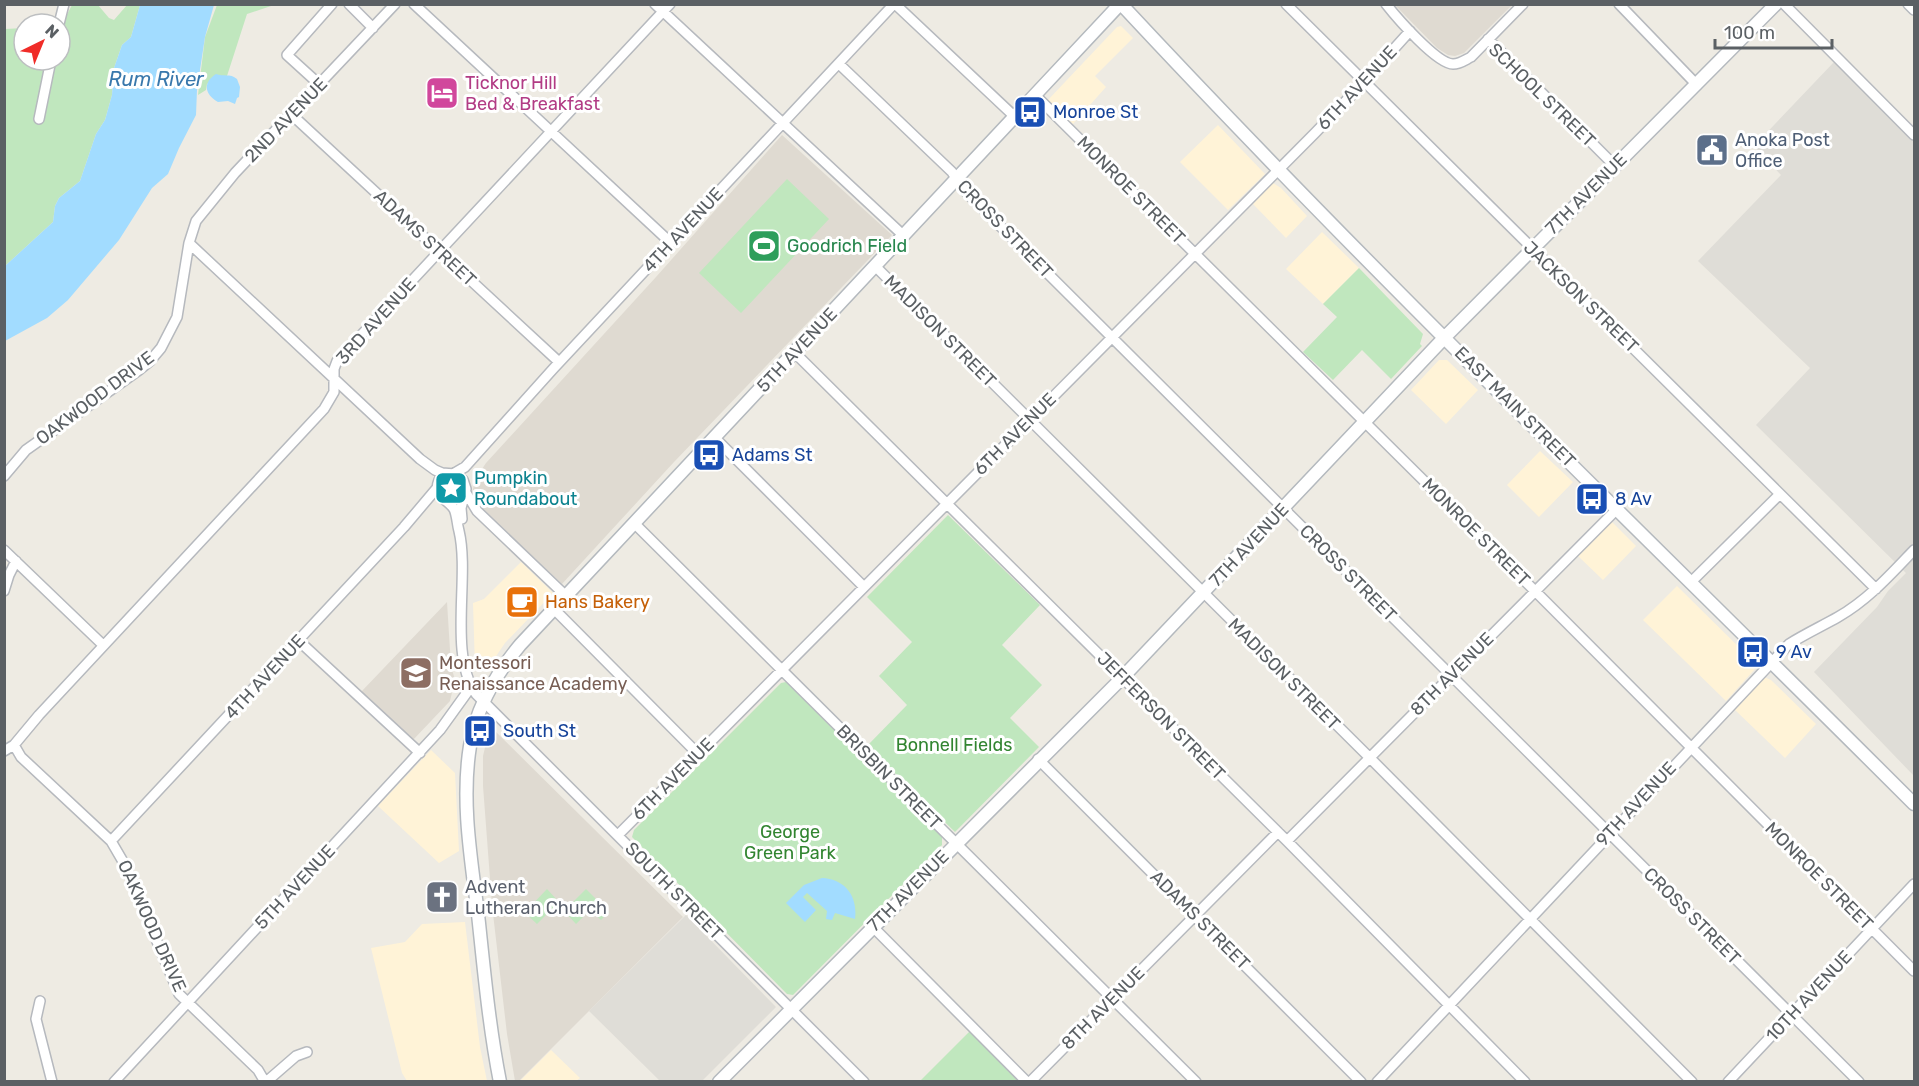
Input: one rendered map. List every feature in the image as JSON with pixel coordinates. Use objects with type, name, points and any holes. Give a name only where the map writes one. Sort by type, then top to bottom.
[{"type":"main road","name":"5TH AVENUE","points":[[500,1082],[492,1043],[467,816],[467,774],[470,745],[483,702],[507,660],[1121,4]]},
{"type":"main road","name":"EAST MAIN STREET","points":[[1121,4],[1278,169],[1444,338],[1914,804]]},
{"type":"main road","name":"7TH AVENUE","points":[[719,1082],[1038,759],[1122,678],[1444,338],[1776,4]]},
{"type":"street","points":[[320,85],[287,55],[332,4]]},
{"type":"street","points":[[348,4],[374,28]]},
{"type":"street","name":"2ND AVENUE","points":[[189,243],[192,228],[201,213],[235,173],[395,4]]},
{"type":"street","points":[[414,4],[671,243]]},
{"type":"street","points":[[655,4],[904,236]]},
{"type":"street","name":"3RD AVENUE","points":[[4,751],[14,745],[103,645],[324,409],[334,392],[334,369],[337,361],[670,4]]},
{"type":"street","points":[[895,4],[1015,117]]},
{"type":"street","name":"4TH AVENUE","points":[[450,474],[459,472],[559,362],[895,4]]},
{"type":"street","name":"JACKSON STREET","points":[[1286,4],[1876,589]]},
{"type":"street","name":"SCHOOL STREET","points":[[1386,4],[1440,60],[1454,64],[1462,62],[1471,57],[1488,39],[1614,165]]},
{"type":"street","points":[[1488,39],[1523,4]]},
{"type":"street","points":[[1619,4],[1697,85]]},
{"type":"street","points":[[1784,4],[1914,135]]},
{"type":"street","points":[[1908,4],[1914,10]]},
{"type":"street","name":"6TH AVENUE","points":[[618,835],[1364,82],[1410,31]]},
{"type":"street","name":"CROSS STREET","points":[[839,64],[951,170],[963,189],[1859,1082]]},
{"type":"street","points":[[39,118],[49,72]]},
{"type":"street","name":"MONROE STREET","points":[[1035,95],[1914,971]]},
{"type":"street","name":"ADAMS STREET","points":[[291,114],[559,362]]},
{"type":"street","points":[[189,243],[420,459],[435,470],[460,477],[464,492],[477,511],[566,596]]},
{"type":"street","name":"OAKWOOD DRIVE","points":[[4,476],[26,450],[139,370],[161,348],[177,317],[189,243]]},
{"type":"street","name":"MADISON STREET","points":[[876,267],[1692,1082]]},
{"type":"street","name":"JEFFERSON STREET","points":[[795,353],[1278,832],[1525,1082]]},
{"type":"street","points":[[715,438],[864,587]]},
{"type":"street","name":"4TH AVENUE","points":[[471,687],[463,649],[460,508],[474,456]]},
{"type":"street","points":[[420,459],[433,476],[438,494],[456,513],[460,534]]},
{"type":"street","points":[[437,486],[442,477],[450,474]]},
{"type":"street","name":"4TH AVENUE","points":[[111,841],[417,513],[437,486]]},
{"type":"street","points":[[444,501],[453,503],[464,492]]},
{"type":"street","points":[[1691,582],[1780,494]]},
{"type":"street","name":"4TH AVENUE","points":[[417,513],[444,501]]},
{"type":"street","name":"8TH AVENUE","points":[[1287,841],[1617,509]]},
{"type":"street","name":"BRISBIN STREET","points":[[634,523],[1196,1082]]},
{"type":"street","points":[[4,550],[103,645]]},
{"type":"street","name":"9TH AVENUE","points":[[1377,1082],[1771,661],[1789,644],[1839,616],[1876,589],[1914,550]]},
{"type":"street","points":[[4,591],[16,561]]},
{"type":"street","points":[[554,609],[698,754]]},
{"type":"street","points":[[299,641],[420,753]]},
{"type":"street","name":"SOUTH STREET","points":[[471,687],[483,702],[864,1082]]},
{"type":"street","name":"5TH AVENUE","points":[[114,1082],[420,753],[447,722],[471,687]]},
{"type":"street","name":"OAKWOOD DRIVE","points":[[14,745],[21,757],[111,841],[125,865],[173,983],[187,1003],[258,1070],[265,1082]]},
{"type":"street","name":"ADAMS STREET","points":[[1038,759],[1361,1082]]},
{"type":"street","name":"8TH AVENUE","points":[[1028,1082],[1278,832]]},
{"type":"street","name":"10TH AVENUE","points":[[1728,1082],[1914,884]]},
{"type":"street","points":[[872,926],[1028,1082]]},
{"type":"street","points":[[40,1001],[36,1019],[52,1082]]},
{"type":"street","points":[[265,1082],[296,1056],[307,1052]]},
{"type":"shaded area","points":[[1395,5],[1512,5],[1464,53],[1455,56],[1448,55],[1437,48]]},
{"type":"shaded area","points":[[1121,26],[1133,38],[1095,76],[1106,87],[1073,124],[1048,100],[1117,27]]},
{"type":"shaded area","points":[[1834,62],[1914,142],[1914,776],[1814,672],[1877,607],[1888,591],[1906,573],[1756,425],[1810,368],[1698,261],[1781,175],[1754,146]]},
{"type":"shaded area","points":[[1218,125],[1265,174],[1228,210],[1180,162]]},
{"type":"shaded area","points":[[782,135],[892,235],[674,462],[562,584],[476,503],[479,500],[472,493],[476,478],[486,463]]},
{"type":"shaded area","points":[[1273,183],[1281,188],[1307,216],[1286,238],[1253,204]]},
{"type":"shaded area","points":[[1322,232],[1359,268],[1323,304],[1286,269]]},
{"type":"shaded area","points":[[1439,360],[1447,360],[1478,390],[1446,424],[1411,390]]},
{"type":"shaded area","points":[[1540,451],[1573,482],[1539,517],[1507,485]]},
{"type":"shaded area","points":[[1612,522],[1636,546],[1603,580],[1578,556]]},
{"type":"shaded area","points":[[521,562],[553,593],[505,643],[486,671],[475,668],[473,603],[484,599]]},
{"type":"shaded area","points":[[1677,586],[1752,660],[1752,666],[1755,669],[1726,701],[1643,620]]},
{"type":"shaded area","name":"Montessori Renaissance Academy","points":[[447,602],[451,666],[455,680],[450,701],[413,740],[361,692]]},
{"type":"shaded area","points":[[1764,677],[1771,680],[1816,724],[1785,758],[1734,709]]},
{"type":"shaded area","points":[[491,727],[683,917],[519,1081],[515,1081],[507,1034],[492,905],[483,786],[483,756]]},
{"type":"shaded area","points":[[431,750],[455,773],[459,851],[439,863],[378,806]]},
{"type":"shaded area","points":[[686,915],[776,1007],[702,1081],[660,1081],[589,1011]]},
{"type":"shaded area","points":[[465,922],[480,1047],[487,1081],[407,1081],[402,1073],[371,948],[405,942],[422,924]]},
{"type":"shaded area","points":[[551,1050],[580,1078],[576,1081],[519,1082]]},
{"type":"green space","points":[[72,5],[98,5],[109,18],[114,20],[127,5],[140,5],[131,37],[122,45],[114,68],[112,95],[105,120],[96,134],[80,181],[59,198],[55,206],[53,222],[5,266],[5,29],[12,29],[12,72],[72,72],[72,12],[68,12]]},
{"type":"green space","points":[[217,5],[274,5],[247,14],[227,76],[220,76],[207,84],[206,90],[198,95],[205,37]]},
{"type":"green space","name":"Goodrich Field","points":[[787,179],[829,219],[741,313],[699,273]]},
{"type":"green space","points":[[1359,268],[1423,334],[1420,344],[1422,346],[1391,379],[1362,350],[1333,380],[1303,352],[1337,317],[1323,304]]},
{"type":"green space","name":"Bonnell Fields","points":[[948,515],[1040,605],[1002,645],[1042,685],[1010,718],[1039,747],[955,832],[867,746],[907,705],[879,676],[912,642],[867,597]]},
{"type":"green space","name":"George Green Park","points":[[786,682],[942,837],[942,845],[793,995],[787,994],[632,837],[634,830],[781,683]]},
{"type":"green space","points":[[547,889],[559,902],[537,924],[525,913]]},
{"type":"green space","points":[[586,889],[609,912],[601,920],[590,910],[576,924],[564,911]]},
{"type":"green space","points":[[970,1031],[1019,1082],[919,1082]]},
{"type":"water","name":"Rum River","points":[[140,5],[214,5],[205,37],[197,90],[196,115],[168,174],[152,188],[119,240],[68,300],[47,318],[5,341],[5,266],[53,222],[55,206],[59,198],[80,181],[96,134],[105,120],[112,95],[114,68],[122,45],[131,37]]},
{"type":"water","points":[[216,74],[237,79],[240,87],[239,97],[235,104],[228,101],[218,102],[210,96],[207,85]]},
{"type":"water","points":[[822,878],[837,882],[848,890],[854,903],[855,919],[835,913],[832,920],[826,919],[827,911],[807,893],[803,897],[816,910],[805,922],[786,903],[804,885]]},
{"type":"place","name":"Ticknor Hill Bed & Breakfast","points":[[442,93]]},
{"type":"place","name":"Monroe St","points":[[1030,112]]},
{"type":"place","name":"Anoka Post Office","points":[[1712,150]]},
{"type":"place","name":"Goodrich Field","points":[[764,246]]},
{"type":"place","name":"Adams St","points":[[709,455]]},
{"type":"place","name":"Pumpkin Roundabout","points":[[451,488]]},
{"type":"place","name":"8 Av","points":[[1592,499]]},
{"type":"place","name":"Hans Bakery","points":[[522,602]]},
{"type":"place","name":"9 Av","points":[[1753,652]]},
{"type":"place","name":"Montessori Renaissance Academy","points":[[416,673]]},
{"type":"place","name":"South St","points":[[480,731]]},
{"type":"place","name":"Advent Lutheran Church","points":[[442,897]]}]
